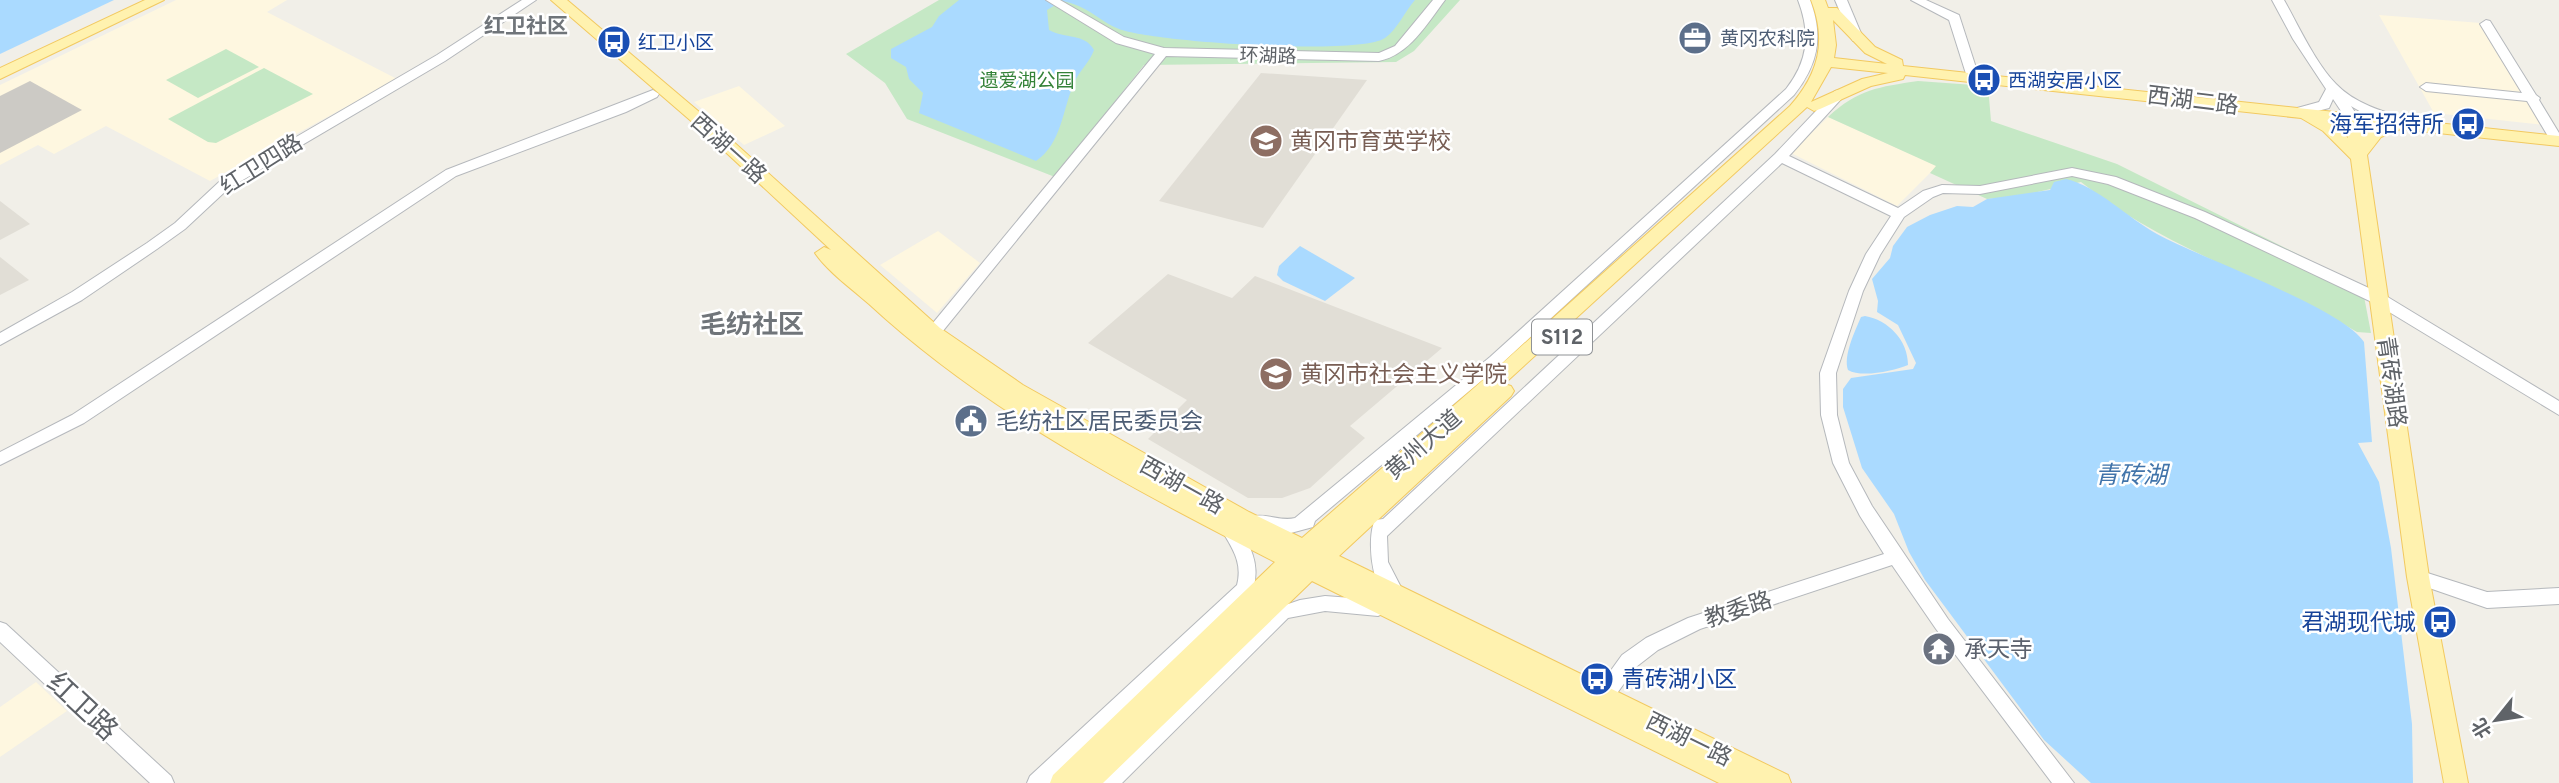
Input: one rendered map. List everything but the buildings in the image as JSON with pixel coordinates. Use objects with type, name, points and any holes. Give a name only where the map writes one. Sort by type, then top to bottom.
[{"type":"main road","points":[[0,67],[143,0]]},
{"type":"main road","points":[[0,74],[157,0]]},
{"type":"main road","name":"西湖一路","points":[[542,0],[653,93],[882,307],[953,366],[1053,431],[1744,783]]},
{"type":"main road","name":"西湖一路","points":[[558,0],[711,130],[933,333],[1027,397],[1236,524]]},
{"type":"main road","name":"黄州大道","points":[[1307,560],[1390,497],[1814,106],[1828,87],[1833,62],[1818,0]]},
{"type":"main road","points":[[1833,62],[1838,32],[1834,4]]},
{"type":"main road","points":[[1834,4],[1857,37],[1882,57],[1932,72]]},
{"type":"main road","name":"黄州大道","points":[[1062,783],[1307,560],[1356,504],[1769,134],[1817,85],[1833,62]]},
{"type":"main road","name":"西湖二路","points":[[1833,62],[2558,140]]},
{"type":"main road","points":[[1814,106],[1885,77],[1932,72]]},
{"type":"main road","points":[[2295,113],[2329,128],[2358,156],[2375,133],[2388,127],[2411,125]]},
{"type":"main road","name":"青砖湖路","points":[[2354,120],[2418,577],[2456,783]]},
{"type":"main road","name":"西湖一路","points":[[1396,604],[1603,697],[1779,783]]},
{"type":"main road","name":"黄州大道","points":[[1086,783],[1243,620]]},
{"type":"street","name":"红卫四路","points":[[0,340],[77,296],[152,246],[180,226],[224,185],[441,58],[530,0]]},
{"type":"street","name":"环湖路","points":[[1052,0],[1134,46],[1163,52],[1379,57],[1390,55],[1399,49],[1439,0]]},
{"type":"street","points":[[1300,524],[1495,361],[1790,92],[1810,62],[1812,18],[1804,0]]},
{"type":"street","points":[[1917,0],[1955,18],[1973,77]]},
{"type":"street","name":"青砖湖路","points":[[2278,0],[2354,120]]},
{"type":"street","points":[[2486,24],[2558,140]]},
{"type":"street","points":[[933,333],[1163,52]]},
{"type":"street","points":[[2426,87],[2534,98]]},
{"type":"street","points":[[2295,113],[2324,105],[2333,88],[2364,108],[2411,125]]},
{"type":"street","points":[[0,459],[78,419],[451,173],[621,109],[653,93]]},
{"type":"street","points":[[1379,533],[1780,157],[1839,94]]},
{"type":"street","points":[[1780,157],[1899,214]]},
{"type":"street","points":[[2064,783],[1942,624],[1866,510],[1841,463],[1829,415],[1828,373],[1872,254],[1899,214],[1928,194],[1942,189],[1980,190],[2062,173],[2084,173],[2111,180],[2200,215],[2381,300],[2559,409]]},
{"type":"street","points":[[1356,504],[1300,524],[1277,527],[1236,524],[1247,555],[1249,573],[1243,620],[1324,602],[1396,604],[1377,561],[1379,533],[1390,497]]},
{"type":"street","name":"教委路","points":[[1603,697],[1629,661],[1652,644],[1694,623],[1896,557]]},
{"type":"street","points":[[2418,577],[2487,600],[2559,596]]},
{"type":"street","points":[[1037,783],[1247,588]]},
{"type":"street","points":[[1108,783],[1283,612]]},
{"type":"street","name":"红卫路","points":[[0,630],[164,783]]},
{"type":"shaded area","points":[[176,0],[287,0],[267,12],[397,79],[210,181],[106,126],[54,154],[38,145],[0,165],[0,85]]},
{"type":"shaded area","points":[[2379,15],[2481,23],[2544,125],[2434,113]]},
{"type":"shaded area","name":"黄冈市育英学校","points":[[1261,73],[1367,80],[1263,228],[1159,201]]},
{"type":"shaded area","points":[[739,86],[785,126],[744,145],[694,102]]},
{"type":"shaded area","points":[[1828,117],[1937,166],[1897,206],[1791,153]]},
{"type":"shaded area","points":[[0,201],[30,224],[0,240]]},
{"type":"shaded area","points":[[938,231],[980,263],[937,313],[880,265]]},
{"type":"shaded area","points":[[0,257],[29,280],[0,295]]},
{"type":"shaded area","name":"黄冈市社会主义学院","points":[[1168,274],[1232,298],[1255,276],[1442,348],[1350,426],[1365,438],[1310,488],[1282,498],[1248,498],[1148,439],[1187,400],[1088,343]]},
{"type":"shaded area","points":[[36,682],[67,711],[0,757],[0,707]]},
{"type":"green space","name":"遗爱湖公园","points":[[939,0],[1460,0],[1414,51],[1396,62],[1144,65],[1055,177],[907,119],[885,83],[846,54]]},
{"type":"green space","points":[[226,49],[259,67],[198,98],[166,80]]},
{"type":"green space","points":[[264,68],[313,94],[216,143],[208,142],[168,119]]},
{"type":"green space","points":[[1918,81],[1988,86],[1991,121],[2117,164],[2362,286],[2371,333],[2357,332],[2287,295],[2181,245],[2146,226],[2081,182],[2015,197],[1987,199],[1930,173],[1936,166],[1828,117],[1859,95],[1892,85]]},
{"type":"water","points":[[0,0],[114,0],[0,54]]},
{"type":"water","name":"遗爱湖公园","points":[[959,0],[1415,0],[1385,38],[1337,46],[1255,45],[1139,34],[1119,29],[1079,6],[1062,1],[1047,10],[1049,30],[1085,41],[1094,50],[1074,83],[1056,136],[1045,154],[1036,161],[919,113],[923,93],[909,79],[906,67],[891,58],[891,49],[932,27],[939,16]]},
{"type":"water","name":"青砖湖","points":[[2066,179],[2101,195],[2157,234],[2329,314],[2364,342],[2372,442],[2358,443],[2379,482],[2391,548],[2412,724],[2413,783],[2091,783],[2044,740],[1925,580],[1909,552],[1894,514],[1862,468],[1843,407],[1843,389],[1851,378],[1913,369],[1916,363],[1898,325],[1877,312],[1878,301],[1872,279],[1890,258],[1893,246],[1907,227],[1930,215],[1957,206],[1973,207],[1987,199],[2050,190],[2054,182]]},
{"type":"water","points":[[1300,246],[1355,278],[1325,301],[1283,281],[1277,275],[1279,266]]},
{"type":"water","points":[[1861,317],[1881,322],[1895,333],[1905,347],[1908,365],[1869,374],[1848,370],[1850,344]]},
{"type":"place","name":"黄冈农科院","points":[[1695,38]]},
{"type":"place","name":"红卫小区","points":[[614,42]]},
{"type":"place","name":"西湖安居小区","points":[[1984,80]]},
{"type":"place","name":"海军招待所","points":[[2468,124]]},
{"type":"place","name":"黄冈市育英学校","points":[[1266,141]]},
{"type":"place","name":"黄冈市社会主义学院","points":[[1276,374]]},
{"type":"place","name":"毛纺社区居民委员会","points":[[971,421]]},
{"type":"place","name":"君湖现代城","points":[[2440,622]]},
{"type":"place","name":"承天寺","points":[[1939,649]]},
{"type":"place","name":"青砖湖小区","points":[[1597,679]]},
{"type":"district","name":"红卫社区","points":[[526,26]]},
{"type":"district","name":"毛纺社区","points":[[752,324]]}]
